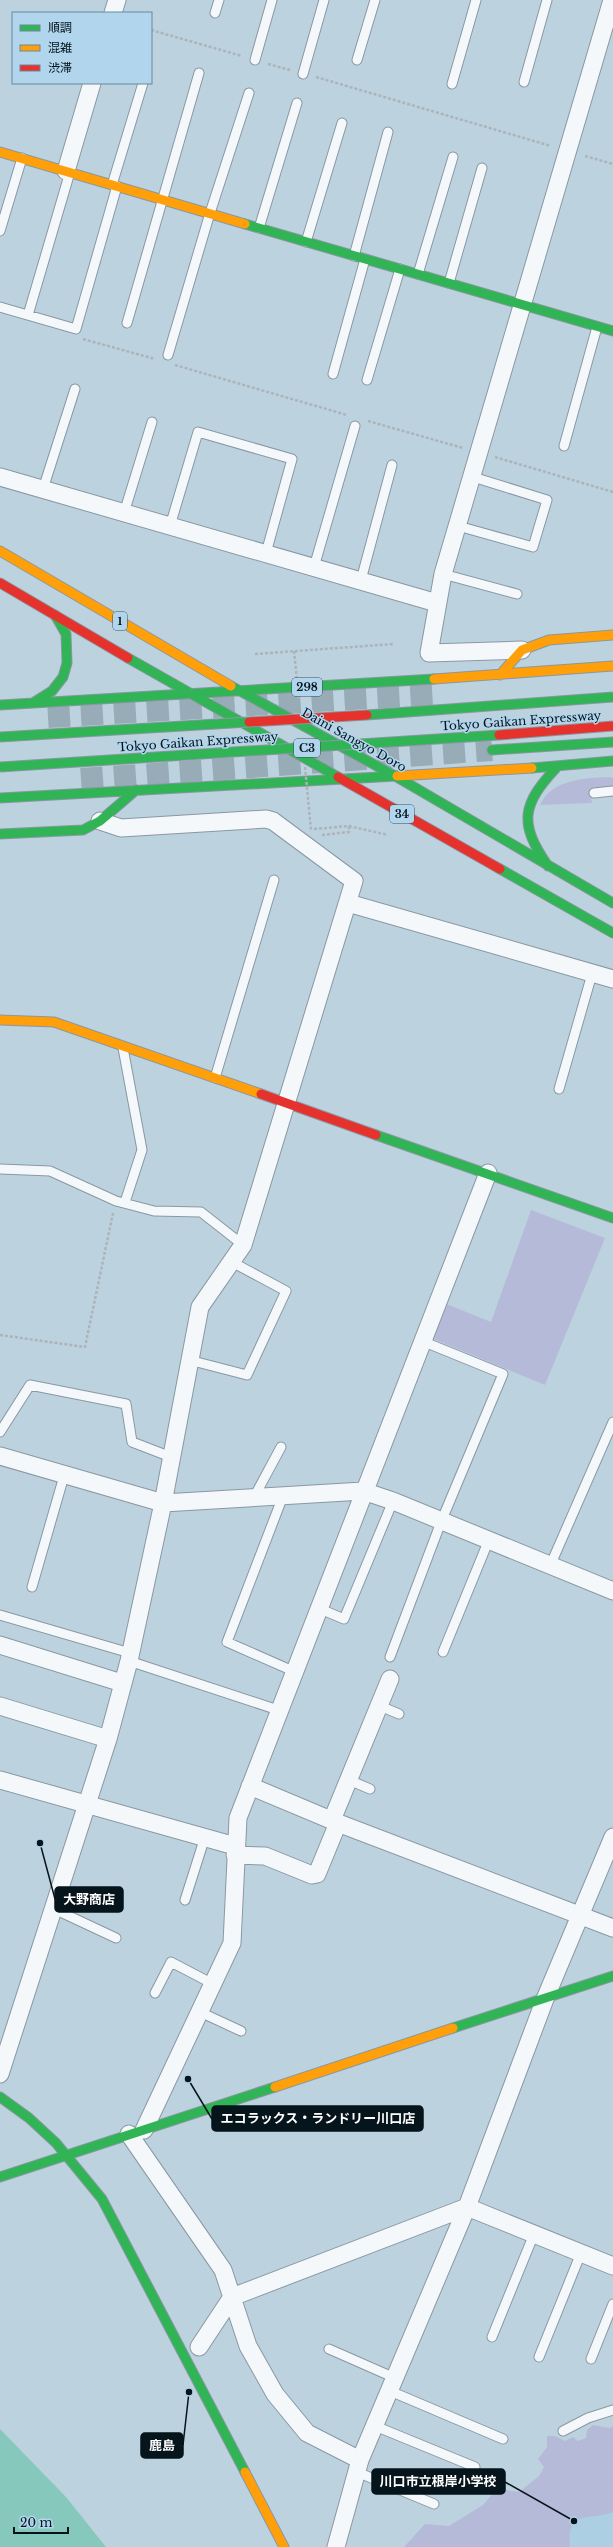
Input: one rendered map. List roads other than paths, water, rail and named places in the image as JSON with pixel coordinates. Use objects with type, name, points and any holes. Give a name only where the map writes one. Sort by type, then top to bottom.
[{"type":"main road","points":[[0,152],[613,331]]},
{"type":"main road","name":"Daini Sangyo Doro","points":[[0,550],[240,691],[396,776],[613,904]]},
{"type":"main road","name":"1","points":[[0,583],[190,694]]},
{"type":"main road","points":[[33,703],[52,691],[63,677],[67,663],[66,634],[55,615]]},
{"type":"main road","points":[[500,675],[522,650],[549,640],[613,635]]},
{"type":"main road","name":"298","points":[[0,705],[500,675],[613,666]]},
{"type":"main road","name":"34","points":[[190,694],[613,933]]},
{"type":"main road","name":"Tokyo Gaikan Expressway","points":[[0,737],[442,711],[613,697]]},
{"type":"main road","name":"Tokyo Gaikan Expressway","points":[[0,767],[442,739],[613,726]]},
{"type":"main road","points":[[492,750],[613,742]]},
{"type":"main road","points":[[0,798],[344,780],[557,767],[613,761]]},
{"type":"main road","points":[[548,866],[533,846],[528,833],[526,816],[530,800],[540,784],[557,767]]},
{"type":"main road","points":[[0,834],[83,830],[100,821],[136,790]]},
{"type":"main road","points":[[0,1020],[54,1022],[488,1172],[613,1218]]},
{"type":"main road","points":[[0,2176],[613,1976]]},
{"type":"main road","points":[[0,2097],[35,2123],[66,2154],[102,2198],[284,2547]]},
{"type":"street","points":[[113,12],[117,0]]},
{"type":"street","points":[[522,650],[430,652],[443,574],[569,151],[608,2]]},
{"type":"street","points":[[68,172],[92,84]]},
{"type":"street","points":[[0,477],[437,603]]},
{"type":"street","points":[[0,2074],[89,1804],[108,1739],[129,1657],[162,1503],[200,1308],[230,1261],[243,1245],[288,1103],[354,881],[273,821],[266,819],[122,828],[100,821]]},
{"type":"street","points":[[348,903],[613,979]]},
{"type":"street","points":[[359,2466],[308,2433],[275,2394],[248,2346],[223,2270],[137,2132],[200,2012],[232,1943],[235,1851],[238,1818],[293,1671],[488,1172]]},
{"type":"street","points":[[1,1460],[162,1503],[253,1499],[363,1491],[393,1501],[488,1542],[613,1591]]},
{"type":"street","points":[[0,1645],[122,1683]]},
{"type":"street","points":[[0,1780],[205,1837],[235,1851],[265,1856],[312,1875],[317,1874],[349,1780],[390,1679]]},
{"type":"street","points":[[0,1706],[108,1739]]},
{"type":"street","points":[[250,1786],[335,1822],[613,1928]]},
{"type":"street","points":[[336,2547],[359,2466],[467,2207],[545,1999],[613,1837]]},
{"type":"street","points":[[199,2348],[232,2297],[467,2207],[613,2266]]},
{"type":"lane","points":[[215,13],[220,0]]},
{"type":"lane","points":[[255,60],[272,0]]},
{"type":"lane","points":[[303,74],[324,0]]},
{"type":"lane","points":[[357,60],[376,0]]},
{"type":"lane","points":[[452,84],[476,0]]},
{"type":"lane","points":[[524,82],[547,0]]},
{"type":"lane","points":[[127,323],[199,73]]},
{"type":"lane","points":[[0,307],[76,329],[143,84]]},
{"type":"lane","points":[[168,355],[210,213],[249,93]]},
{"type":"lane","points":[[258,228],[297,103]]},
{"type":"lane","points":[[306,242],[342,123]]},
{"type":"lane","points":[[354,256],[388,132]]},
{"type":"lane","points":[[418,274],[453,157]]},
{"type":"lane","points":[[0,231],[22,158]]},
{"type":"lane","points":[[449,284],[482,168]]},
{"type":"lane","points":[[28,315],[68,172]]},
{"type":"lane","points":[[333,374],[365,259]]},
{"type":"lane","points":[[367,380],[400,269]]},
{"type":"lane","points":[[564,446],[597,327]]},
{"type":"lane","points":[[43,489],[75,388]]},
{"type":"lane","points":[[124,513],[152,422]]},
{"type":"lane","points":[[314,567],[355,426]]},
{"type":"lane","points":[[170,526],[198,432],[292,459],[266,553]]},
{"type":"lane","points":[[360,580],[392,465]]},
{"type":"lane","points":[[458,526],[533,547],[547,500],[473,477]]},
{"type":"lane","points":[[443,574],[517,594]]},
{"type":"lane","points":[[594,793],[613,791]]},
{"type":"lane","points":[[215,1078],[274,880]]},
{"type":"lane","points":[[559,1089],[592,974]]},
{"type":"lane","points":[[121,1202],[142,1150],[123,1046]]},
{"type":"lane","points":[[0,1169],[50,1171],[137,1208],[154,1211],[201,1212],[243,1245]]},
{"type":"lane","points":[[189,1360],[247,1375],[286,1291],[230,1261]]},
{"type":"lane","points":[[390,1657],[441,1522],[503,1374],[422,1341]]},
{"type":"lane","points":[[0,1432],[30,1385],[126,1404],[132,1442],[171,1457]]},
{"type":"lane","points":[[550,1566],[613,1422]]},
{"type":"lane","points":[[253,1499],[281,1447]]},
{"type":"lane","points":[[32,1588],[64,1476]]},
{"type":"lane","points":[[283,1496],[227,1642],[293,1671]]},
{"type":"lane","points":[[318,1608],[344,1619],[393,1501]]},
{"type":"lane","points":[[443,1652],[488,1542]]},
{"type":"lane","points":[[0,1615],[129,1657],[278,1710]]},
{"type":"lane","points":[[380,1706],[399,1714]]},
{"type":"lane","points":[[349,1780],[370,1789]]},
{"type":"lane","points":[[185,1900],[205,1837]]},
{"type":"lane","points":[[54,1909],[116,1938]]},
{"type":"lane","points":[[155,1993],[171,1962],[213,1984]]},
{"type":"lane","points":[[200,2012],[241,2031]]},
{"type":"lane","points":[[492,2338],[534,2234]]},
{"type":"lane","points":[[539,2357],[581,2253]]},
{"type":"lane","points":[[591,2359],[613,2304]]},
{"type":"lane","points":[[329,2349],[392,2385],[503,2439]]},
{"type":"lane","points":[[563,2431],[588,2418],[613,2410]]},
{"type":"lane","points":[[375,2426],[475,2467]]},
{"type":"lane","points":[[359,2466],[434,2504]]},
{"type":"tunnel","points":[[48,717],[436,694]]},
{"type":"tunnel","points":[[81,779],[492,750]]},
{"type":"place","name":"大野商店","points":[[40,1843]]},
{"type":"place","name":"エコラックス・ランドリー川口店","points":[[188,2079]]},
{"type":"place","name":"鹿島","points":[[189,2392]]},
{"type":"place","name":"川口市立根岸小学校","points":[[574,2521]]}]
